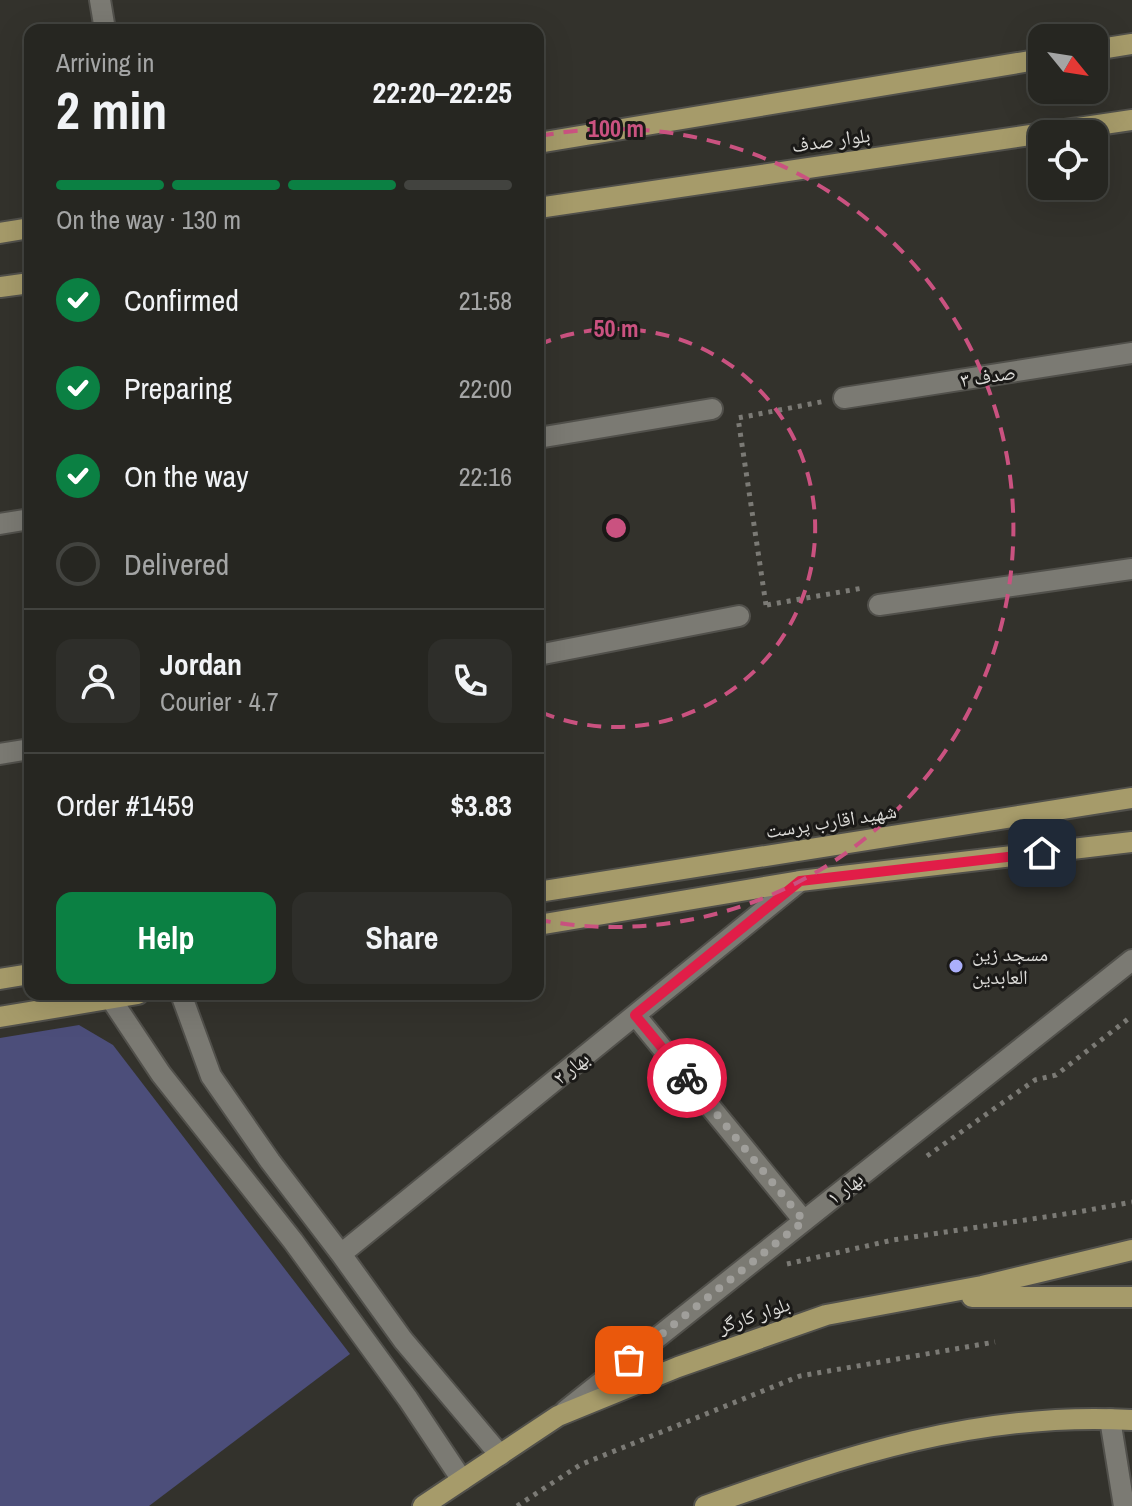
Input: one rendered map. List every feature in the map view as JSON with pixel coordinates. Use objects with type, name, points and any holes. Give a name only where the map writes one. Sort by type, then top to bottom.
[{"type":"main road","points":[[1108,48],[1132,44]]},
{"type":"main road","points":[[544,142],[1028,61]]},
{"type":"main road","name":"بلوار صدف","points":[[544,207],[1132,120]]},
{"type":"main road","points":[[0,233],[24,229]]},
{"type":"main road","points":[[0,287],[24,284]]},
{"type":"main road","name":"شهید اقارب پرست","points":[[544,891],[1132,798]]},
{"type":"main road","points":[[544,924],[800,881],[1132,842]]},
{"type":"main road","points":[[0,979],[24,975]]},
{"type":"main road","points":[[0,1017],[105,1000]]},
{"type":"main road","name":"بلوار کارگر","points":[[423,1506],[558,1416],[678,1367],[826,1315],[1054,1270],[1132,1250]]},
{"type":"main road","points":[[925,1297],[1132,1297]]},
{"type":"main road","points":[[705,1506],[829,1462],[922,1437],[1014,1423],[1132,1420]]},
{"type":"street","points":[[100,0],[104,24]]},
{"type":"street","name":"صدف ۳","points":[[844,398],[1132,353]]},
{"type":"street","points":[[544,437],[712,409]]},
{"type":"street","points":[[0,524],[24,520]]},
{"type":"street","points":[[879,605],[1132,569]]},
{"type":"street","points":[[544,654],[739,616]]},
{"type":"street","points":[[0,754],[24,750]]},
{"type":"street","name":"بهار ۲","points":[[341,1254],[800,881]]},
{"type":"street","name":"بهار ۱","points":[[558,1416],[1132,960]]},
{"type":"street","points":[[112,1000],[161,1074],[293,1241],[408,1399],[462,1480]]},
{"type":"street","points":[[183,1000],[211,1076],[270,1161],[403,1340],[500,1455]]},
{"type":"street","points":[[635,1015],[804,1221]]},
{"type":"street","points":[[1110,1419],[1124,1506]]},
{"type":"path","points":[[766,605],[738,418],[844,398]]},
{"type":"path","points":[[739,616],[766,605],[877,586],[879,605]]},
{"type":"path","points":[[925,1157],[1035,1080],[1056,1075],[1132,1016]]},
{"type":"path","points":[[796,1256],[785,1265],[893,1240],[1132,1202]]},
{"type":"path","points":[[517,1506],[580,1465],[800,1376],[995,1342]]},
{"type":"building","points":[[79,1025],[113,1045],[350,1354],[149,1506],[0,1506],[0,1038]]},
{"type":"way so far","points":[[629,1360],[804,1221],[687,1078]]},
{"type":"place","name":"مسجد زین العابدین","points":[[956,966]]},
{"type":"route","points":[[687,1078],[635,1015],[800,881],[1042,853]]}]
